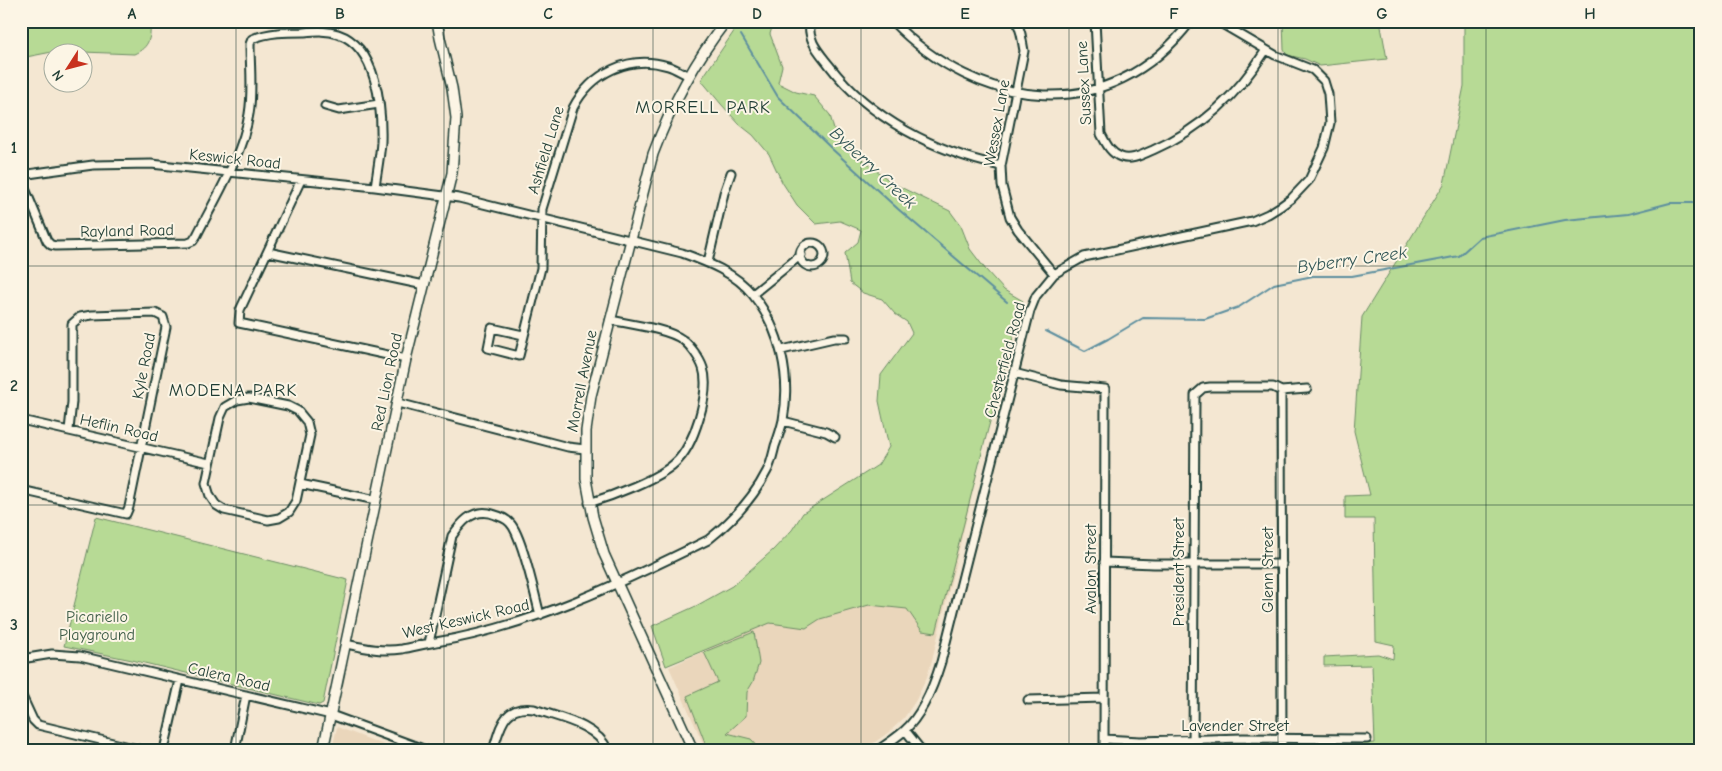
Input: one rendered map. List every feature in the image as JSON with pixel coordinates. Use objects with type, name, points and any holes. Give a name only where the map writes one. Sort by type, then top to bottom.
[{"type":"street","name":"Red Lion Road","points":[[323,750],[406,359],[452,173],[456,118],[452,88],[440,38],[438,21]]},
{"type":"street","name":"Morrell Avenue","points":[[693,750],[602,548],[590,503],[586,479],[585,448],[591,396],[653,154],[673,105],[707,47],[726,21]]},
{"type":"street","points":[[810,21],[809,30],[813,45],[843,82],[872,107],[912,133],[935,145],[972,160],[1001,166]]},
{"type":"street","points":[[892,21],[928,55],[951,69],[998,88],[1031,95],[1084,93],[1127,78],[1164,53],[1192,21]]},
{"type":"street","name":"Wessex Lane","points":[[1017,21],[1024,51],[1001,166],[1002,186],[1010,217],[1025,240],[1054,274]]},
{"type":"street","name":"Sussex Lane","points":[[1094,21],[1101,134],[1109,149],[1121,157],[1135,158],[1174,141],[1214,112],[1236,91],[1266,50]]},
{"type":"street","points":[[1217,21],[1266,50]]},
{"type":"street","name":"Rayland Road","points":[[21,177],[50,245],[188,243],[193,241],[198,235],[242,141],[249,114],[251,92],[250,44],[253,38],[265,33],[323,31],[338,34],[351,40],[359,48],[367,61],[377,89],[379,104]]},
{"type":"street","name":"Chesterfield Road","points":[[878,750],[905,730],[917,714],[933,686],[941,662],[1030,311],[1036,296],[1054,274],[1084,257],[1240,224],[1268,214],[1281,206],[1292,198],[1308,180],[1324,148],[1330,123],[1328,94],[1324,81],[1313,70],[1266,50]]},
{"type":"street","name":"Ashfield Lane","points":[[523,335],[492,328],[488,348],[519,356],[540,268],[542,209],[573,108],[588,86],[611,69],[636,62],[650,62],[669,66],[689,76]]},
{"type":"street","points":[[325,106],[339,110],[379,104],[380,144],[376,187]]},
{"type":"street","name":"Keswick Road","points":[[21,177],[74,167],[151,164],[376,187],[459,198],[682,252],[708,262],[731,276],[753,294]]},
{"type":"street","points":[[708,262],[724,193],[731,173]]},
{"type":"street","points":[[301,180],[240,310],[239,323],[406,359]]},
{"type":"street","points":[[268,252],[424,285]]},
{"type":"street","points":[[753,294],[800,255]]},
{"type":"street","name":"West Keswick Road","points":[[346,644],[382,650],[402,649],[482,633],[540,616],[575,602],[708,540],[726,526],[744,507],[768,470],[783,421],[786,384],[782,350],[753,294]]},
{"type":"street","name":"Kyle Road","points":[[21,490],[126,514],[142,447],[166,327],[163,317],[155,313],[92,315],[80,317],[72,324],[72,402],[69,430]]},
{"type":"street","points":[[590,503],[608,498],[660,474],[677,462],[687,450],[694,435],[706,385],[703,368],[694,352],[684,340],[672,334],[610,320]]},
{"type":"street","points":[[782,350],[834,338],[846,338]]},
{"type":"street","name":"Avalon Street","points":[[1014,373],[1061,385],[1105,389],[1104,750]]},
{"type":"street","name":"President Street","points":[[1193,750],[1195,395],[1203,388],[1210,387],[1273,387],[1281,391]]},
{"type":"street","points":[[1281,391],[1307,388]]},
{"type":"street","name":"Glenn Street","points":[[1281,391],[1282,750]]},
{"type":"street","points":[[249,398],[288,406],[298,411],[307,422],[310,435],[300,484],[296,501],[289,512],[279,518],[268,520],[224,510],[216,505],[210,496],[206,482],[220,418],[225,407],[237,400],[249,398]]},
{"type":"street","points":[[398,403],[568,447],[585,448]]},
{"type":"street","name":"Heflin Road","points":[[21,420],[210,463]]},
{"type":"street","points":[[783,421],[826,432],[835,437]]},
{"type":"street","points":[[300,484],[376,500]]},
{"type":"street","points":[[429,643],[452,536],[462,521],[474,514],[486,513],[499,516],[510,523],[518,537],[540,616]]},
{"type":"street","points":[[1104,562],[1146,564],[1282,564]]},
{"type":"street","name":"Calera Road","points":[[21,659],[52,654],[80,656],[331,716],[426,750]]},
{"type":"street","points":[[164,750],[180,680]]},
{"type":"street","points":[[21,694],[33,720],[38,725],[142,750]]},
{"type":"street","points":[[235,750],[246,695]]},
{"type":"street","points":[[1028,700],[1104,698]]},
{"type":"street","points":[[493,750],[502,721],[512,711],[522,709],[534,709],[590,729],[602,739],[608,750]]},
{"type":"street","points":[[905,730],[921,750]]},
{"type":"street","name":"Lavender Street","points":[[1104,739],[1140,741],[1242,738],[1366,739]]},
{"type":"shaded area","points":[[943,465],[977,475],[927,677],[916,700],[904,718],[889,732],[864,750],[706,750],[669,667],[758,627]]},
{"type":"shaded area","points":[[337,727],[397,750],[332,750]]},
{"type":"green space","points":[[21,21],[150,21],[148,41],[143,48],[134,54],[92,52],[92,42],[42,42],[42,54],[21,58]]},
{"type":"green space","points":[[741,21],[774,21],[770,34],[782,66],[778,83],[796,92],[814,96],[830,115],[834,130],[858,155],[892,183],[950,211],[961,226],[970,249],[986,270],[1004,290],[1023,301],[936,633],[922,631],[907,609],[869,605],[820,619],[806,628],[770,623],[666,666],[652,626],[696,606],[732,586],[773,550],[792,530],[803,513],[878,465],[889,447],[879,401],[881,375],[912,333],[907,322],[895,314],[882,299],[863,293],[850,283],[845,253],[858,242],[861,230],[840,221],[816,224],[797,205],[782,182],[769,154],[753,135],[739,124],[701,80]]},
{"type":"green space","points":[[1283,21],[1380,21],[1387,59],[1320,66],[1305,59],[1287,55],[1284,50]]},
{"type":"green space","points":[[1464,21],[1701,21],[1701,750],[1340,750],[1340,746],[1375,743],[1372,665],[1324,666],[1324,657],[1378,654],[1393,659],[1394,645],[1376,641],[1374,519],[1345,519],[1345,496],[1370,495],[1354,431],[1362,317],[1444,184],[1464,86]]},
{"type":"green space","name":"Picariello Playground","points":[[96,517],[348,580],[323,703],[319,705],[132,660],[64,646]]},
{"type":"green space","points":[[754,632],[759,663],[753,682],[747,692],[746,716],[727,733],[751,739],[761,750],[708,750],[687,696],[718,682],[704,652]]},
{"type":"waterway","name":"Byberry Creek","points":[[741,35],[778,97],[898,209],[1007,302]]},
{"type":"waterway","name":"Byberry Creek","points":[[1046,331],[1085,351],[1143,318],[1205,319],[1239,307],[1274,284],[1313,276],[1352,276],[1459,256],[1480,237],[1565,220],[1628,214],[1670,203],[1694,203],[1701,208]]},
{"type":"district","name":"MORRELL PARK","points":[[703,107]]},
{"type":"district","name":"MODENA PARK","points":[[233,390]]}]
